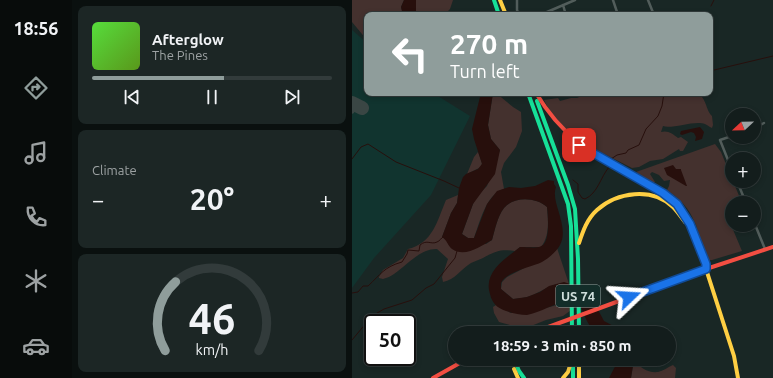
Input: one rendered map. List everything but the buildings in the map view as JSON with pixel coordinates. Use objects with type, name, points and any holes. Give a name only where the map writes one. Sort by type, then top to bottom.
[{"type":"main road","points":[[494,0],[498,12]]},
{"type":"main road","points":[[500,0],[505,12]]},
{"type":"main road","name":"US 74","points":[[529,96],[568,204],[571,226],[572,326]]},
{"type":"main road","name":"US 74","points":[[536,96],[572,198],[576,220],[578,259],[578,326]]},
{"type":"main road","points":[[537,96],[554,122],[579,145],[663,193],[677,204],[690,224],[706,264],[706,269],[734,356],[738,378]]},
{"type":"main road","points":[[578,259],[579,242],[582,231],[592,214],[602,205],[623,195],[650,195],[662,199],[679,213],[688,225],[703,265],[706,269]]},
{"type":"main road","points":[[551,326],[706,269],[773,247]]},
{"type":"main road","points":[[433,378],[454,366]]},
{"type":"main road","points":[[514,366],[518,378]]},
{"type":"main road","points":[[516,366],[524,378]]},
{"type":"main road","points":[[563,378],[568,372],[570,366]]},
{"type":"main road","points":[[572,366],[573,378]]},
{"type":"main road","points":[[579,366],[579,378]]},
{"type":"street","points":[[517,0],[518,12]]},
{"type":"street","points":[[547,12],[575,0]]},
{"type":"street","points":[[613,0],[617,12]]},
{"type":"street","points":[[648,0],[653,12]]},
{"type":"street","points":[[563,5],[565,12]]},
{"type":"street","points":[[725,138],[720,140],[725,152]]},
{"type":"street","points":[[758,232],[765,249]]},
{"type":"shaded area","points":[[352,0],[404,0],[401,7],[402,12],[364,12],[364,36],[352,22]]},
{"type":"shaded area","points":[[404,0],[416,0],[416,12],[402,12],[401,7]]},
{"type":"shaded area","points":[[416,0],[453,0],[450,9],[447,12],[416,12]]},
{"type":"shaded area","points":[[352,30],[364,40],[364,96],[438,96],[470,116],[431,195],[374,258],[352,288]]},
{"type":"shaded area","points":[[480,96],[493,96],[488,125],[491,139],[500,150],[495,174],[473,204],[462,234],[468,238],[474,238],[487,204],[497,191],[509,187],[521,188],[535,186],[548,180],[554,181],[556,187],[556,200],[563,230],[560,245],[557,250],[542,262],[519,270],[508,276],[501,283],[501,289],[513,299],[527,297],[540,292],[549,286],[564,282],[590,295],[604,321],[613,326],[590,326],[581,307],[573,302],[562,302],[527,315],[506,311],[494,303],[489,286],[492,273],[502,261],[520,247],[539,247],[543,245],[545,241],[548,230],[547,207],[537,201],[525,199],[513,201],[508,204],[504,208],[496,224],[492,240],[473,250],[462,252],[452,249],[442,237],[451,213],[457,203],[459,188],[463,177],[466,174],[478,169],[482,164],[472,129]]},
{"type":"shaded area","points":[[493,96],[500,96],[521,112],[522,131],[516,147],[504,163],[501,172],[504,189],[498,192],[488,202],[474,238],[468,238],[462,234],[477,196],[487,186],[500,150],[491,139],[488,125]]},
{"type":"shaded area","points":[[582,96],[701,96],[712,116],[713,125],[712,128],[700,123],[670,127],[663,126],[661,132],[668,132],[678,138],[681,137],[688,142],[683,151],[680,151],[679,149],[663,159],[650,161],[639,167],[632,168],[594,148],[570,133],[551,113],[544,100],[558,98],[560,101]]},
{"type":"shaded area","points":[[700,127],[704,132],[702,139],[695,141],[696,137],[694,133],[691,132],[682,135],[680,134],[681,131]]},
{"type":"shaded area","points":[[715,144],[721,152],[725,162],[725,188],[736,188],[739,196],[725,196],[725,232],[734,232],[742,251],[712,260],[707,260],[693,218],[680,200],[667,190],[670,180],[664,181],[659,175],[652,172],[650,174],[655,182],[653,183],[636,172]]},
{"type":"shaded area","points":[[478,152],[482,163],[481,167],[467,174],[474,157]]},
{"type":"shaded area","points":[[673,165],[676,169],[681,169],[687,186],[667,175],[664,168]]},
{"type":"shaded area","points":[[458,195],[457,203],[451,213],[442,237],[447,240],[449,245],[486,244],[492,240],[498,219],[504,208],[513,201],[525,199],[537,201],[547,207],[548,228],[544,243],[541,247],[520,247],[515,251],[502,250],[495,252],[467,265],[454,277],[443,282],[442,277],[448,259],[437,249],[431,249],[414,258],[394,274],[383,279],[379,278],[383,270],[403,258],[408,249],[423,242],[429,236],[437,223],[446,200]]},
{"type":"shaded area","points":[[557,248],[569,284],[564,283],[554,285],[528,297],[513,299],[501,289],[502,282],[507,277],[553,253]]},
{"type":"shaded area","points":[[566,302],[575,302],[578,305],[563,316],[546,320],[531,326],[514,326],[499,322],[494,313],[493,307],[496,305],[511,313],[550,307]]},
{"type":"shaded area","points":[[615,366],[633,366],[631,378],[609,378]]},
{"type":"shaded area","points":[[633,366],[640,366],[651,372],[660,371],[671,366],[676,368],[675,378],[631,378]]},
{"type":"waterway","points":[[711,6],[714,0]]},
{"type":"waterway","points":[[713,70],[773,56]]},
{"type":"waterway","points":[[611,159],[617,155],[626,153],[628,150],[639,145],[646,129],[658,116],[664,96]]},
{"type":"waterway","points":[[352,159],[361,147],[368,144],[396,162],[459,188]]},
{"type":"waterway","points":[[573,180],[578,184],[578,192],[582,198],[585,199],[593,193],[609,167]]},
{"type":"waterway","points":[[352,293],[358,292],[363,286],[368,286],[391,266],[402,262],[408,250],[419,251],[422,243],[435,243],[443,237]]},
{"type":"waterway","points":[[352,340],[372,316],[384,309],[412,300],[426,288],[434,284],[455,258],[457,251]]},
{"type":"taxiway","points":[[352,111],[355,104]]},
{"type":"runway","points":[[352,103],[362,108]]},
{"type":"traffic: fast","points":[[494,0],[498,12]]},
{"type":"traffic: fast","points":[[529,96],[568,204],[571,226],[572,326]]},
{"type":"traffic: fast","points":[[537,101],[568,185],[575,209],[578,259],[579,326]]},
{"type":"traffic: fast","points":[[517,366],[524,378]]},
{"type":"traffic: fast","points":[[573,366],[573,378]]},
{"type":"traffic: slow","points":[[500,0],[505,12]]},
{"type":"traffic: slow","points":[[579,243],[586,225],[597,210],[614,199],[624,196],[635,194],[655,196],[673,207],[685,222]]},
{"type":"traffic: slow","points":[[706,269],[734,356],[738,378]]},
{"type":"traffic: slow","points":[[563,378],[568,372],[570,366]]},
{"type":"traffic: slow","points":[[579,366],[579,378]]},
{"type":"traffic: slow","points":[[514,369],[518,378]]},
{"type":"traffic: jam","points":[[538,96],[556,121],[567,133],[604,160],[661,192],[676,203],[687,217],[691,225],[706,269]]},
{"type":"traffic: jam","points":[[551,326],[706,269],[773,247]]},
{"type":"traffic: jam","points":[[433,378],[454,366]]},
{"type":"route","points":[[579,145],[671,198],[687,217],[706,264],[706,269],[629,297]]}]
